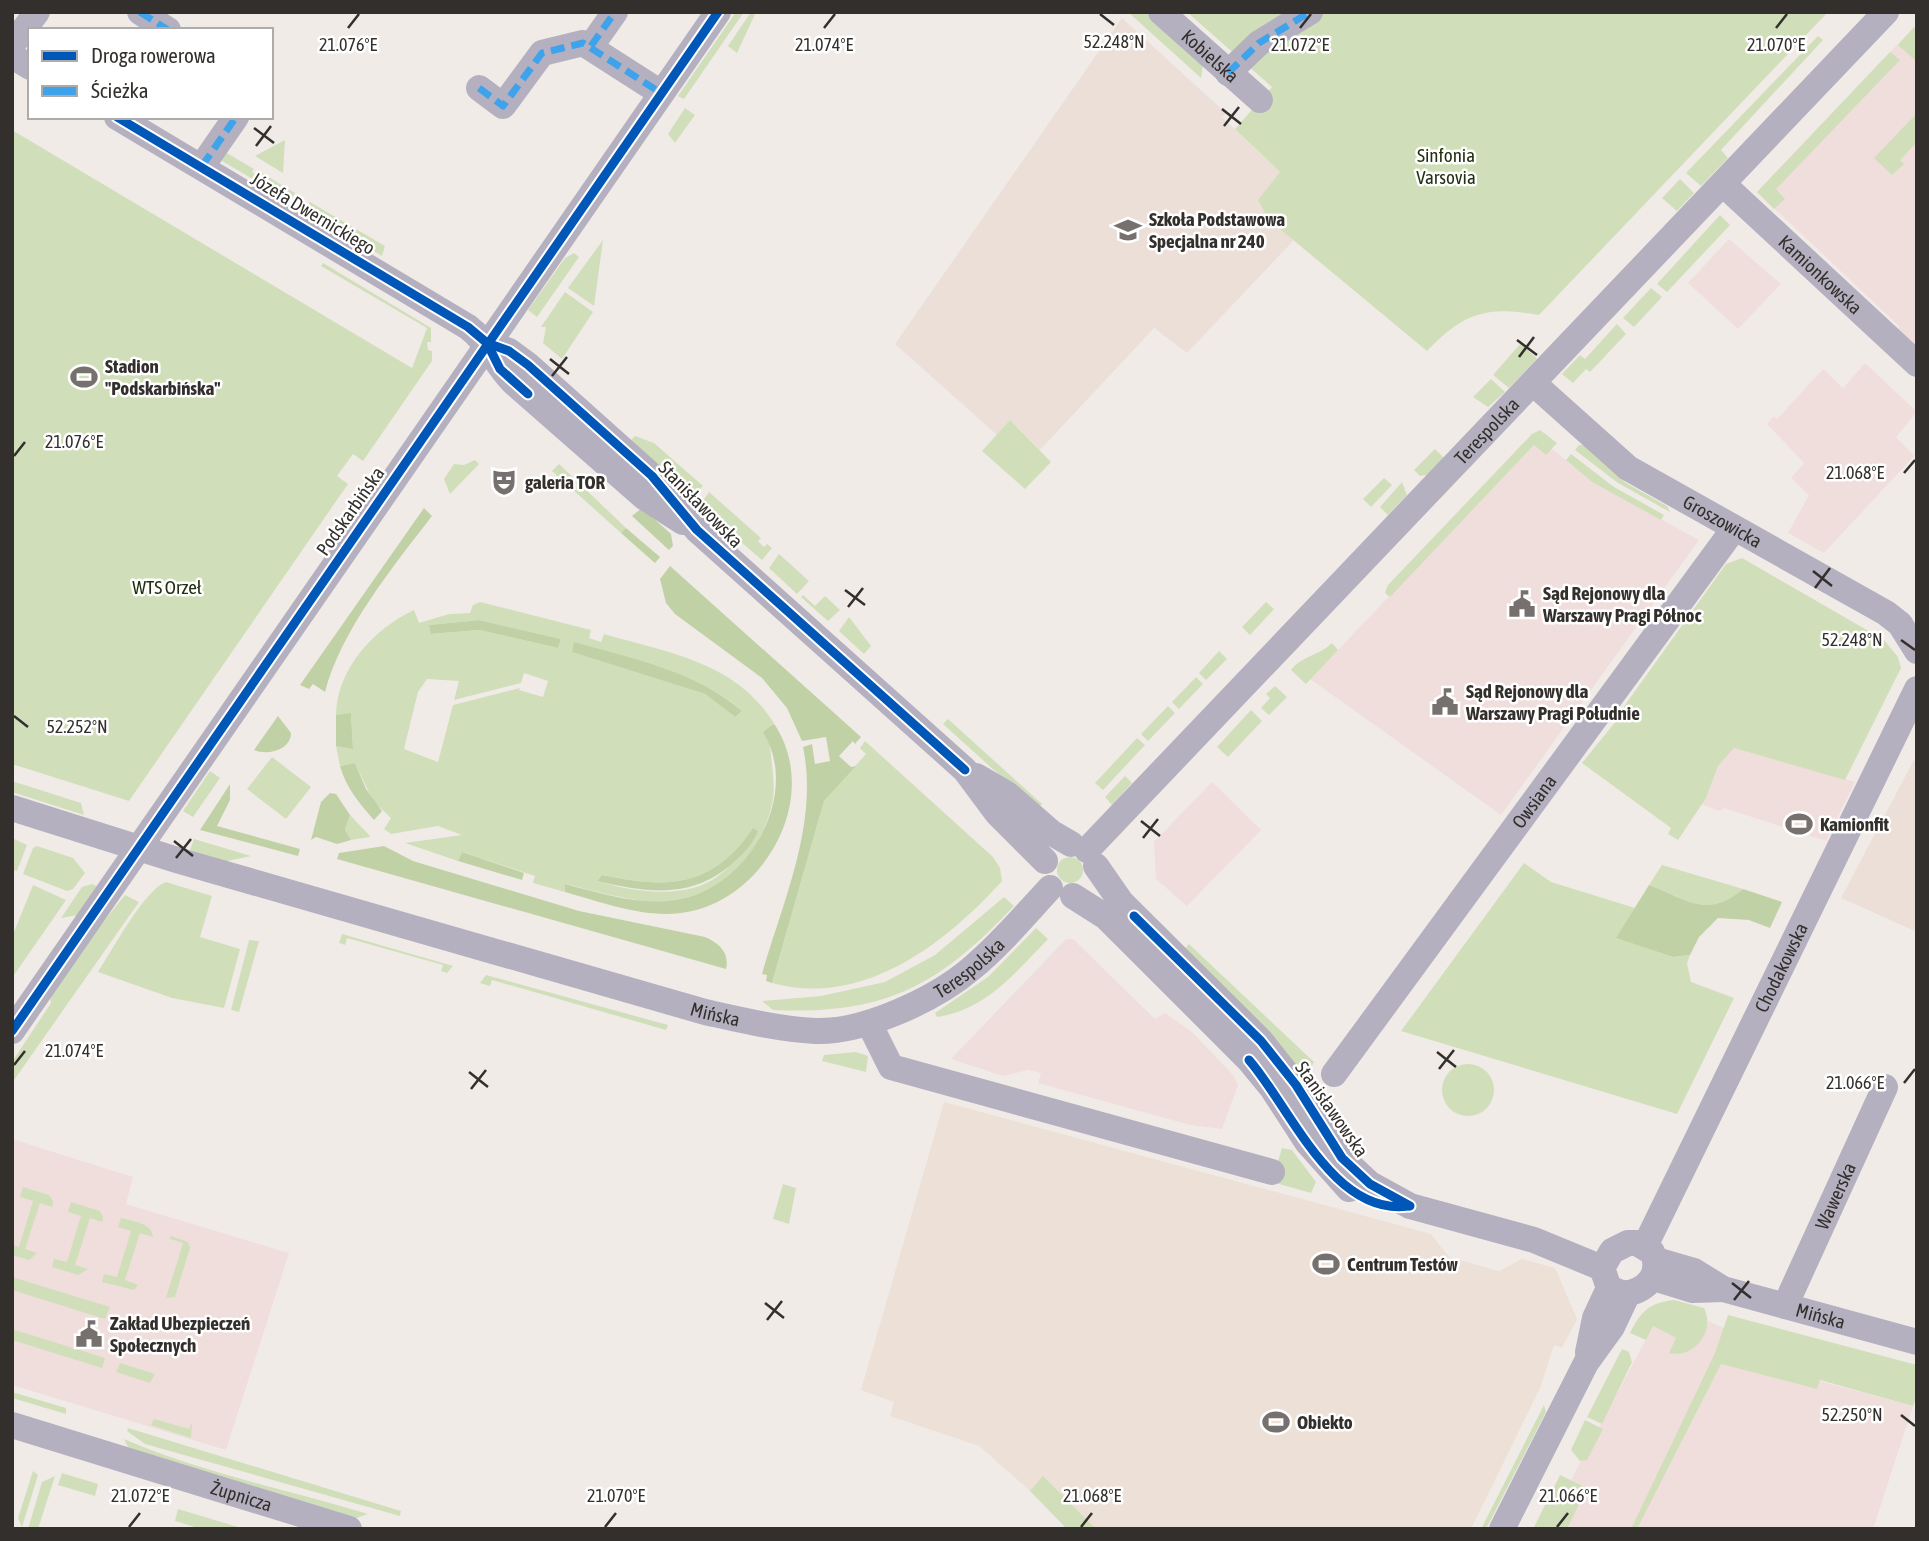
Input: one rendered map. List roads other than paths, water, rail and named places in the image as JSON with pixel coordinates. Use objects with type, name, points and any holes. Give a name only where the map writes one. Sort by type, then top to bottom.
[{"type":"street","points":[[12,45],[37,12]]},
{"type":"street","points":[[140,12],[165,28]]},
{"type":"street","points":[[591,46],[615,12]]},
{"type":"street","name":"Podskarbińska","points":[[12,1031],[718,12]]},
{"type":"street","name":"Kobielska","points":[[1161,12],[1260,100]]},
{"type":"street","points":[[1228,73],[1259,43],[1310,12]]},
{"type":"street","name":"Terespolska","points":[[1085,853],[1886,12]]},
{"type":"street","points":[[479,88],[503,106],[542,53],[577,43],[591,46],[661,93]]},
{"type":"street","points":[[12,56],[28,66]]},
{"type":"street","name":"Józefa Dwernickiego","points":[[120,119],[456,319],[487,344]]},
{"type":"street","points":[[202,166],[235,119]]},
{"type":"street","name":"Kamionkowska","points":[[1723,184],[1917,364]]},
{"type":"street","name":"Stanisławowska","points":[[487,344],[504,372],[637,492],[697,530],[965,770],[1024,808],[1052,833],[1085,853],[1121,902],[1261,1041],[1296,1085],[1342,1158],[1370,1185],[1410,1206]]},
{"type":"street","name":"Groszowicka","points":[[1533,383],[1628,468],[1732,530],[1886,614],[1900,624],[1917,651]]},
{"type":"street","name":"Owsiana","points":[[1334,1073],[1732,530]]},
{"type":"street","name":"Chodakowska","points":[[1652,1261],[1667,1203],[1917,689]]},
{"type":"street","name":"Stanisławowska","points":[[965,770],[997,813],[1045,861]]},
{"type":"street","name":"Mińska","points":[[12,808],[140,849],[727,1017],[764,1026],[818,1031],[869,1023]]},
{"type":"street","points":[[1055,848],[1085,853],[1096,875],[1088,889],[1062,892],[1044,875],[1045,861],[1055,848]]},
{"type":"street","name":"Terespolska","points":[[869,1023],[917,1002],[971,970],[1062,892]]},
{"type":"street","name":"Stanisławowska","points":[[1062,892],[1106,917],[1243,1054],[1272,1088],[1307,1142],[1350,1190],[1374,1204],[1393,1208],[1410,1206]]},
{"type":"street","points":[[869,1023],[891,1068],[1272,1172]]},
{"type":"street","name":"Wawerska","points":[[1786,1306],[1885,1087]]},
{"type":"street","points":[[1410,1206],[1534,1240],[1568,1239],[1613,1275]]},
{"type":"street","points":[[1502,1529],[1586,1363],[1612,1327],[1613,1275],[1628,1243],[1652,1261]]},
{"type":"street","points":[[1613,1275],[1652,1261]]},
{"type":"street","name":"Mińska","points":[[1652,1261],[1695,1271],[1723,1289],[1915,1336]]},
{"type":"street","name":"Żupnicza","points":[[12,1425],[349,1529]]},
{"type":"place","name":"Szkoła Podstawowa Specjalna nr 240","points":[[1128,230]]},
{"type":"place","name":"Stadion \"Podskarbińska\"","points":[[84,377]]},
{"type":"place","name":"galeria TOR","points":[[504,482]]},
{"type":"place","name":"Sąd Rejonowy dla Warszawy Pragi Północ","points":[[1522,604]]},
{"type":"place","name":"Sąd Rejonowy dla Warszawy Pragi Południe","points":[[1445,702]]},
{"type":"place","name":"Kamionfit","points":[[1799,824]]},
{"type":"place","name":"Centrum Testów","points":[[1326,1264]]},
{"type":"place","name":"Zakład Ubezpieczeń Społecznych","points":[[89,1334]]},
{"type":"place","name":"Obiekto","points":[[1276,1422]]},
{"type":"park label","name":"Sinfonia Varsovia","points":[[1446,166]]},
{"type":"park label","name":"WTS Orzeł","points":[[167,587]]}]
